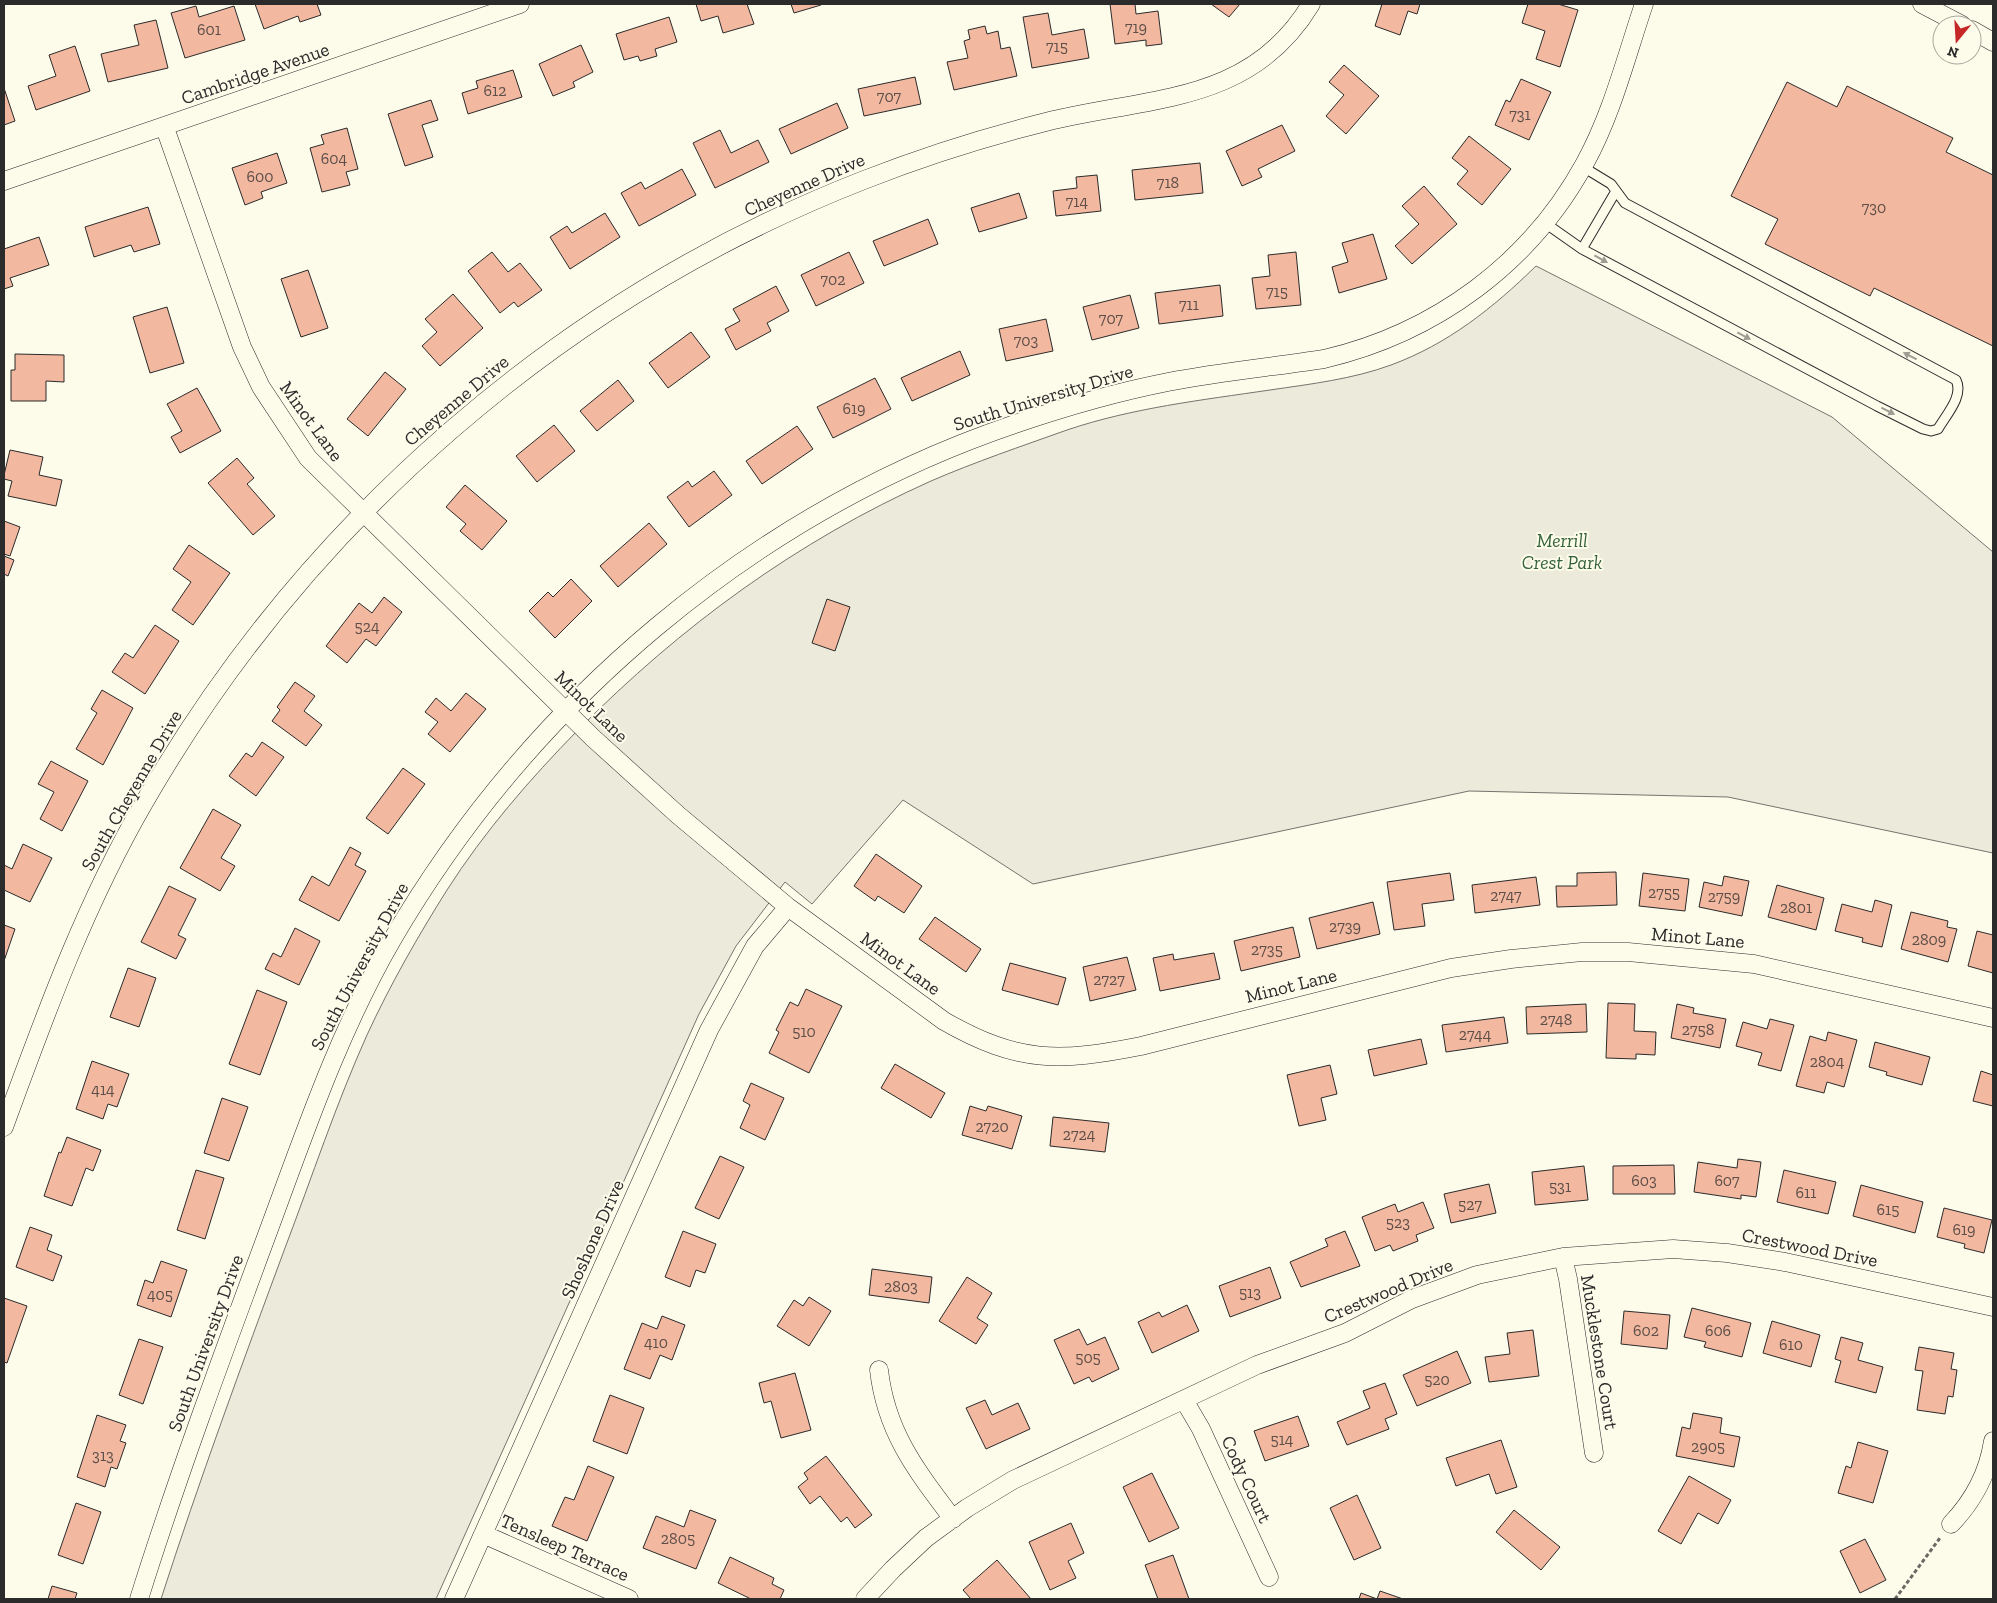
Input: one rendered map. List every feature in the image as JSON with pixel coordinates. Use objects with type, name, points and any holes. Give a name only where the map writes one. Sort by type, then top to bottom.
[{"type":"street","name":"Cambridge Avenue","points":[[4,181],[128,138],[165,128],[470,12],[520,4]]},
{"type":"street","name":"Cheyenne Drive","points":[[363,513],[431,447],[504,384],[580,329],[668,274],[805,204],[944,151],[1041,123],[1196,92],[1226,81],[1258,63],[1285,39],[1311,4]]},
{"type":"street","name":"South University Drive","points":[[139,1599],[198,1420],[328,1069],[355,1010],[390,944],[424,888],[478,811],[580,694],[667,617],[729,570],[817,514],[900,471],[977,437],[1020,422],[1123,392],[1171,381],[1324,360],[1347,354],[1407,332],[1447,310],[1509,263],[1562,202],[1583,167],[1605,117],[1644,4]]},
{"type":"street","points":[[1922,4],[1943,15]]},
{"type":"street","points":[[1982,36],[1993,42]]},
{"type":"street","name":"Minot Lane","points":[[165,128],[232,323],[261,387],[308,458],[593,738],[678,815],[788,907],[944,1021],[998,1047],[1045,1057],[1096,1055],[1141,1046],[1451,968],[1511,958],[1582,952],[1628,952],[1754,964],[1993,1018]]},
{"type":"street","name":"South Cheyenne Drive","points":[[4,1127],[71,949],[143,803],[183,737],[255,637],[311,568],[363,513]]},
{"type":"street","name":"Shoshone Drive","points":[[454,1599],[708,1030],[755,946],[788,907]]},
{"type":"street","name":"Crestwood Drive","points":[[865,1599],[906,1556],[953,1519],[1013,1480],[1257,1365],[1345,1333],[1421,1296],[1477,1275],[1563,1257],[1673,1249],[1727,1253],[1785,1262],[1993,1307]]},
{"type":"street","name":"Mucklestone Court","points":[[1563,1257],[1568,1279],[1594,1453]]},
{"type":"street","points":[[879,1370],[882,1394],[890,1423],[924,1480],[953,1519]]},
{"type":"street","name":"Cody Court","points":[[1184,1400],[1201,1429],[1269,1577]]},
{"type":"street","points":[[1950,1524],[1975,1496],[1986,1470],[1993,1441]]},
{"type":"street","name":"Tensleep Terrace","points":[[483,1534],[629,1599]]},
{"type":"lane","points":[[1545,223],[1582,249],[1923,429],[1931,431],[1938,429],[1958,395],[1959,386],[1956,380],[1625,203],[1611,184],[1583,167]]},
{"type":"lane","points":[[1582,249],[1616,191]]},
{"type":"path","points":[[1894,1599],[1950,1524]]},
{"type":"green space","name":"Merrill Crest Park","points":[[1536,266],[1832,417],[1993,552],[1993,853],[1728,797],[1469,791],[1033,884],[903,800],[812,904],[785,882],[736,946],[699,1014],[436,1599],[161,1599],[221,1423],[324,1141],[367,1035],[385,998],[436,907],[476,847],[542,768],[617,692],[700,621],[743,589],[834,531],[931,481],[1092,422],[1142,410],[1301,386],[1377,370],[1432,347],[1451,336],[1503,296]]},
{"type":"building","points":[[255,4],[317,4],[321,15],[300,22],[298,16],[264,29]]},
{"type":"building","points":[[696,4],[747,4],[754,24],[723,33],[718,16],[701,21]]},
{"type":"building","points":[[791,4],[821,4],[821,5],[794,13]]},
{"type":"building","points":[[1110,4],[1135,4],[1136,14],[1158,11],[1162,44],[1146,46],[1146,40],[1115,44]]},
{"type":"building","points":[[1211,4],[1240,4],[1229,17]]},
{"type":"building","points":[[1382,4],[1420,4],[1417,14],[1408,11],[1400,35],[1375,26]]},
{"type":"building","points":[[1528,4],[1558,4],[1578,10],[1560,67],[1536,59],[1545,31],[1522,23]]},
{"type":"building","points":[[196,6],[199,17],[234,6],[245,40],[185,58],[171,13]]},
{"type":"building","points":[[1048,13],[1052,35],[1084,29],[1089,58],[1032,68],[1023,17]]},
{"type":"building","points":[[669,17],[677,42],[655,49],[657,56],[640,61],[638,56],[624,60],[616,34]]},
{"type":"building","points":[[156,20],[168,68],[108,82],[101,54],[139,45],[134,25]]},
{"type":"building","points":[[985,26],[987,34],[998,31],[1001,49],[1010,47],[1017,76],[954,90],[947,62],[968,58],[964,41],[970,39],[968,30]]},
{"type":"building","points":[[581,45],[593,72],[573,82],[575,87],[553,96],[539,64]]},
{"type":"building","points":[[75,46],[90,91],[36,110],[28,86],[56,76],[49,55]]},
{"type":"building","points":[[1344,65],[1379,96],[1346,134],[1326,116],[1344,95],[1329,82]]},
{"type":"building","points":[[513,70],[522,97],[468,114],[462,93],[478,88],[476,81]]},
{"type":"building","points":[[915,77],[921,104],[864,116],[858,89]]},
{"type":"building","points":[[1521,79],[1551,92],[1529,140],[1495,125],[1506,100],[1510,102]]},
{"type":"building","points":[[1787,82],[1837,107],[1847,86],[1953,138],[1946,152],[1993,175],[1993,346],[1874,288],[1870,296],[1765,244],[1778,219],[1731,196]]},
{"type":"building","points":[[4,88],[15,121],[4,125]]},
{"type":"building","points":[[431,100],[438,120],[422,125],[433,157],[405,166],[388,114]]},
{"type":"building","points":[[837,103],[848,128],[791,154],[779,129]]},
{"type":"building","points":[[1282,125],[1295,151],[1258,169],[1262,177],[1242,186],[1226,151]]},
{"type":"building","points":[[347,128],[358,169],[346,172],[350,185],[322,192],[310,148],[324,144],[321,135]]},
{"type":"building","points":[[720,130],[731,153],[758,140],[769,162],[715,188],[693,143]]},
{"type":"building","points":[[1469,136],[1511,169],[1482,205],[1457,184],[1468,171],[1452,158]]},
{"type":"building","points":[[277,153],[287,183],[261,192],[263,198],[245,205],[232,168]]},
{"type":"building","points":[[1200,163],[1203,193],[1135,200],[1132,170]]},
{"type":"building","points":[[682,169],[696,195],[639,226],[621,193],[641,182],[645,189]]},
{"type":"building","points":[[1097,175],[1101,211],[1056,216],[1053,191],[1077,188],[1076,177]]},
{"type":"building","points":[[1424,186],[1457,224],[1412,264],[1395,246],[1419,224],[1402,206]]},
{"type":"building","points":[[1019,193],[1027,218],[979,232],[971,208]]},
{"type":"building","points":[[148,207],[160,244],[134,252],[131,245],[94,257],[85,227]]},
{"type":"building","points":[[605,213],[620,237],[570,269],[550,237],[567,226],[572,233]]},
{"type":"building","points":[[928,219],[938,244],[884,266],[873,241]]},
{"type":"building","points":[[1373,234],[1387,279],[1339,293],[1332,267],[1348,262],[1342,243]]},
{"type":"building","points":[[39,237],[49,265],[10,278],[13,286],[4,289],[4,249]]},
{"type":"building","points":[[492,252],[508,272],[520,263],[542,290],[518,307],[514,302],[500,313],[468,271]]},
{"type":"building","points":[[849,252],[864,283],[816,306],[801,275]]},
{"type":"building","points":[[1296,252],[1301,305],[1256,309],[1252,278],[1270,276],[1268,255]]},
{"type":"building","points":[[308,270],[328,328],[301,337],[281,279]]},
{"type":"building","points":[[1220,285],[1223,316],[1159,324],[1155,293]]},
{"type":"building","points":[[776,286],[789,311],[767,323],[771,331],[736,350],[725,329],[740,321],[733,309]]},
{"type":"building","points":[[453,294],[483,328],[440,366],[422,346],[437,332],[425,319]]},
{"type":"building","points":[[1130,295],[1139,328],[1092,340],[1083,307]]},
{"type":"building","points":[[167,307],[184,363],[150,373],[133,317]]},
{"type":"building","points":[[1046,319],[1053,351],[1006,361],[999,329]]},
{"type":"building","points":[[691,332],[710,357],[668,388],[649,363]]},
{"type":"building","points":[[960,351],[970,375],[912,401],[901,378]]},
{"type":"building","points":[[15,354],[64,355],[64,382],[46,381],[46,401],[11,401],[11,370],[15,370]]},
{"type":"building","points":[[385,372],[406,389],[368,436],[347,419]]},
{"type":"building","points":[[875,378],[891,409],[833,438],[817,407]]},
{"type":"building","points":[[618,380],[634,401],[597,431],[580,411]]},
{"type":"building","points":[[197,388],[221,431],[180,453],[171,437],[182,431],[167,404]]},
{"type":"building","points":[[554,425],[575,451],[537,482],[516,456]]},
{"type":"building","points":[[797,426],[813,449],[762,484],[746,461]]},
{"type":"building","points":[[10,450],[43,457],[39,475],[62,480],[56,506],[8,496],[12,481],[4,479],[4,475]]},
{"type":"building","points":[[237,458],[254,478],[247,484],[275,516],[253,535],[208,483]]},
{"type":"building","points":[[714,471],[732,495],[689,527],[667,497],[688,481],[692,487]]},
{"type":"building","points":[[465,485],[507,521],[482,550],[460,531],[466,524],[446,507]]},
{"type":"building","points":[[4,521],[20,527],[10,556],[4,554]]},
{"type":"building","points":[[649,523],[667,544],[618,587],[600,566]]},
{"type":"building","points":[[189,545],[230,573],[193,625],[172,610],[191,582],[173,569]]},
{"type":"building","points":[[4,556],[14,560],[8,576],[4,574]]},
{"type":"building","points":[[571,579],[592,601],[555,638],[529,611],[548,592],[553,597]]},
{"type":"building","points":[[384,597],[402,612],[376,646],[366,639],[347,663],[326,646],[359,603],[372,613]]},
{"type":"building","points":[[827,599],[850,607],[835,651],[812,643]]},
{"type":"building","points":[[155,625],[179,641],[145,694],[112,672],[125,653],[133,658]]},
{"type":"building","points":[[295,682],[315,696],[304,711],[322,725],[306,746],[272,721],[280,710],[277,707]]},
{"type":"building","points":[[102,690],[133,708],[103,765],[76,749],[97,713],[91,709]]},
{"type":"building","points":[[466,693],[486,709],[450,752],[428,734],[438,722],[425,712],[436,698],[451,711]]},
{"type":"building","points":[[262,742],[284,757],[256,796],[229,776],[246,753],[252,757]]},
{"type":"building","points":[[51,761],[88,781],[62,831],[40,819],[54,792],[38,784]]},
{"type":"building","points":[[403,768],[425,784],[388,834],[366,818]]},
{"type":"building","points":[[213,809],[241,825],[221,858],[235,866],[220,891],[180,868]]},
{"type":"building","points":[[23,844],[52,858],[30,902],[4,890],[4,865],[12,869]]},
{"type":"building","points":[[350,847],[361,853],[355,865],[366,871],[339,921],[299,900],[312,876],[329,886]]},
{"type":"building","points":[[876,854],[922,886],[904,913],[878,896],[875,901],[854,886]]},
{"type":"building","points":[[1616,872],[1617,905],[1557,907],[1556,886],[1577,886],[1577,873]]},
{"type":"building","points":[[1450,873],[1454,900],[1422,904],[1425,926],[1394,930],[1387,882]]},
{"type":"building","points":[[1643,873],[1689,879],[1685,911],[1639,906]]},
{"type":"building","points":[[1724,876],[1749,881],[1742,916],[1699,907],[1704,882],[1722,886]]},
{"type":"building","points":[[1536,877],[1540,905],[1475,913],[1472,885]]},
{"type":"building","points":[[1777,885],[1824,898],[1816,930],[1768,917]]},
{"type":"building","points":[[169,886],[196,899],[178,935],[186,939],[176,959],[141,942]]},
{"type":"building","points":[[1875,900],[1892,905],[1882,947],[1862,942],[1863,938],[1835,931],[1842,904],[1872,912]]},
{"type":"building","points":[[1373,902],[1380,934],[1317,949],[1309,918]]},
{"type":"building","points":[[1911,912],[1948,921],[1947,927],[1957,929],[1948,962],[1901,949]]},
{"type":"building","points":[[935,917],[981,949],[966,972],[919,939]]},
{"type":"building","points":[[4,925],[15,929],[4,961]]},
{"type":"building","points":[[1293,927],[1300,957],[1241,971],[1234,941]]},
{"type":"building","points":[[295,928],[320,941],[299,985],[265,969],[273,953],[281,957]]},
{"type":"building","points":[[1977,931],[1993,935],[1993,973],[1968,966]]},
{"type":"building","points":[[1214,953],[1220,979],[1160,991],[1153,958],[1173,954],[1174,960]]},
{"type":"building","points":[[1127,957],[1136,990],[1090,1001],[1083,967]]},
{"type":"building","points":[[1010,963],[1066,978],[1058,1005],[1002,990]]},
{"type":"building","points":[[128,968],[156,978],[139,1027],[110,1017]]},
{"type":"building","points":[[806,989],[842,1006],[809,1073],[769,1053],[779,1032],[776,1030],[790,1002],[798,1006]]},
{"type":"building","points":[[257,990],[287,1002],[260,1075],[229,1064]]},
{"type":"building","points":[[1608,1003],[1635,1004],[1634,1031],[1656,1032],[1655,1055],[1636,1054],[1636,1059],[1606,1058]]},
{"type":"building","points":[[1586,1004],[1587,1032],[1527,1034],[1526,1007]]},
{"type":"building","points":[[1677,1004],[1694,1008],[1693,1013],[1726,1019],[1720,1048],[1671,1038]]},
{"type":"building","points":[[1504,1017],[1508,1043],[1446,1052],[1442,1025]]},
{"type":"building","points":[[1770,1019],[1794,1025],[1781,1071],[1758,1065],[1762,1053],[1736,1046],[1743,1022],[1767,1029]]},
{"type":"building","points":[[1828,1032],[1857,1040],[1844,1087],[1827,1082],[1824,1093],[1796,1086],[1810,1036],[1826,1041]]},
{"type":"building","points":[[1421,1039],[1427,1064],[1374,1076],[1368,1050]]},
{"type":"building","points":[[1875,1042],[1930,1057],[1922,1085],[1886,1075],[1887,1072],[1869,1067]]},
{"type":"building","points":[[92,1061],[129,1074],[117,1107],[108,1104],[103,1119],[76,1109]]},
{"type":"building","points":[[895,1064],[945,1093],[931,1118],[881,1088]]},
{"type":"building","points":[[1330,1065],[1337,1094],[1321,1098],[1326,1120],[1299,1126],[1287,1075]]},
{"type":"building","points":[[1981,1071],[1993,1075],[1993,1106],[1973,1101]]},
{"type":"building","points":[[751,1083],[784,1098],[765,1140],[740,1128],[750,1105],[743,1101]]},
{"type":"building","points":[[222,1098],[248,1107],[229,1161],[204,1153]]},
{"type":"building","points":[[970,1106],[986,1111],[988,1106],[1022,1116],[1012,1149],[962,1135]]},
{"type":"building","points":[[1053,1117],[1109,1123],[1105,1152],[1050,1146]]},
{"type":"building","points":[[67,1137],[101,1150],[93,1171],[86,1168],[72,1206],[44,1196],[59,1152],[61,1153]]},
{"type":"building","points":[[720,1156],[744,1167],[719,1219],[695,1208]]},
{"type":"building","points":[[1738,1159],[1761,1162],[1756,1197],[1741,1195],[1741,1199],[1694,1192],[1698,1162],[1737,1168]]},
{"type":"building","points":[[1674,1165],[1675,1194],[1613,1194],[1613,1166]]},
{"type":"building","points":[[1584,1166],[1588,1200],[1535,1205],[1532,1172]]},
{"type":"building","points":[[196,1170],[224,1178],[205,1239],[177,1230]]},
{"type":"building","points":[[1784,1170],[1836,1182],[1828,1214],[1777,1202]]},
{"type":"building","points":[[1489,1184],[1496,1213],[1451,1223],[1444,1194]]},
{"type":"building","points":[[1861,1185],[1923,1202],[1915,1233],[1853,1216]]},
{"type":"building","points":[[1423,1202],[1434,1228],[1416,1235],[1418,1241],[1393,1251],[1390,1245],[1375,1251],[1362,1217],[1395,1204],[1398,1212]]},
{"type":"building","points":[[1944,1208],[1992,1220],[1984,1253],[1964,1248],[1965,1244],[1937,1237]]},
{"type":"building","points":[[30,1227],[52,1235],[47,1250],[62,1256],[53,1281],[16,1267]]},
{"type":"building","points":[[683,1231],[716,1244],[705,1273],[696,1270],[690,1287],[665,1277]]},
{"type":"building","points":[[1345,1231],[1360,1266],[1301,1287],[1290,1262],[1328,1246],[1325,1239]]},
{"type":"building","points":[[161,1261],[187,1270],[171,1317],[137,1305],[145,1280],[153,1283]]},
{"type":"building","points":[[1270,1267],[1281,1298],[1230,1317],[1219,1286]]},
{"type":"building","points":[[872,1269],[932,1277],[929,1303],[869,1295]]},
{"type":"building","points":[[967,1277],[992,1293],[977,1318],[988,1325],[976,1344],[939,1321]]},
{"type":"building","points":[[809,1297],[831,1311],[809,1346],[777,1326],[794,1300],[803,1306]]},
{"type":"building","points":[[4,1298],[27,1306],[7,1363],[4,1362]]},
{"type":"building","points":[[1187,1305],[1199,1331],[1152,1353],[1138,1322],[1159,1312],[1162,1317]]},
{"type":"building","points":[[1692,1308],[1751,1323],[1742,1357],[1704,1347],[1706,1342],[1684,1337]]},
{"type":"building","points":[[1624,1311],[1670,1315],[1667,1349],[1621,1344]]},
{"type":"building","points":[[662,1316],[685,1325],[672,1360],[660,1355],[650,1379],[624,1369],[642,1323],[657,1329]]},
{"type":"building","points":[[1772,1321],[1820,1335],[1811,1367],[1763,1353]]},
{"type":"building","points":[[1079,1329],[1087,1345],[1105,1337],[1119,1369],[1092,1382],[1089,1377],[1074,1384],[1054,1340]]},
{"type":"building","points":[[1533,1330],[1539,1376],[1489,1382],[1485,1357],[1510,1354],[1507,1333]]},
{"type":"building","points":[[1841,1337],[1863,1343],[1858,1360],[1883,1367],[1876,1393],[1835,1382],[1841,1361],[1835,1359]]},
{"type":"building","points":[[139,1339],[163,1347],[143,1404],[119,1395]]},
{"type":"building","points":[[1919,1347],[1954,1353],[1951,1369],[1957,1370],[1953,1397],[1948,1396],[1945,1414],[1917,1410],[1923,1371],[1915,1370]]},
{"type":"building","points":[[1457,1351],[1471,1383],[1417,1406],[1403,1375]]},
{"type":"building","points":[[795,1373],[811,1430],[781,1438],[771,1401],[764,1403],[759,1383]]},
{"type":"building","points":[[1385,1383],[1397,1414],[1385,1419],[1389,1429],[1347,1445],[1337,1422],[1370,1408],[1363,1391]]},
{"type":"building","points":[[610,1395],[644,1408],[627,1454],[593,1441]]},
{"type":"building","points":[[985,1400],[992,1415],[1018,1403],[1030,1429],[986,1449],[966,1408]]},
{"type":"building","points":[[1693,1413],[1722,1418],[1720,1433],[1740,1437],[1734,1467],[1676,1456],[1682,1427],[1690,1429]]},
{"type":"building","points":[[97,1415],[126,1425],[120,1441],[126,1443],[117,1469],[111,1467],[105,1487],[77,1477]]},
{"type":"building","points":[[1298,1416],[1309,1446],[1265,1461],[1254,1431]]},
{"type":"building","points":[[1501,1440],[1517,1487],[1496,1494],[1489,1474],[1456,1486],[1446,1458]]},
{"type":"building","points":[[1858,1442],[1888,1451],[1873,1503],[1838,1493],[1846,1466],[1851,1468]]},
{"type":"building","points":[[826,1456],[872,1515],[855,1528],[847,1517],[841,1522],[820,1496],[810,1504],[798,1487],[808,1479],[804,1473]]},
{"type":"building","points":[[588,1466],[614,1477],[587,1541],[552,1526],[565,1497],[574,1500]]},
{"type":"building","points":[[1152,1473],[1179,1528],[1149,1542],[1123,1487]]},
{"type":"building","points":[[1689,1476],[1731,1500],[1718,1524],[1698,1513],[1681,1544],[1658,1531]]},
{"type":"building","points":[[1357,1495],[1381,1548],[1354,1560],[1330,1508]]},
{"type":"building","points":[[76,1503],[101,1512],[83,1564],[58,1555]]},
{"type":"building","points":[[690,1510],[716,1520],[696,1569],[643,1548],[656,1516],[684,1527]]},
{"type":"building","points":[[1514,1510],[1560,1547],[1541,1570],[1496,1532]]},
{"type":"building","points":[[1071,1523],[1084,1553],[1068,1561],[1076,1578],[1050,1590],[1029,1542]]},
{"type":"building","points":[[1865,1539],[1886,1580],[1860,1593],[1840,1551]]},
{"type":"building","points":[[1173,1555],[1189,1599],[1158,1599],[1145,1565]]},
{"type":"building","points":[[730,1557],[774,1578],[772,1584],[784,1590],[780,1599],[751,1599],[718,1583]]},
{"type":"building","points":[[997,1560],[1031,1599],[971,1599],[963,1590]]},
{"type":"building","points":[[52,1586],[77,1593],[75,1599],[48,1599]]},
{"type":"building","points":[[1380,1591],[1403,1599],[1377,1599]]},
{"type":"building","points":[[1361,1593],[1377,1599],[1359,1599]]}]
